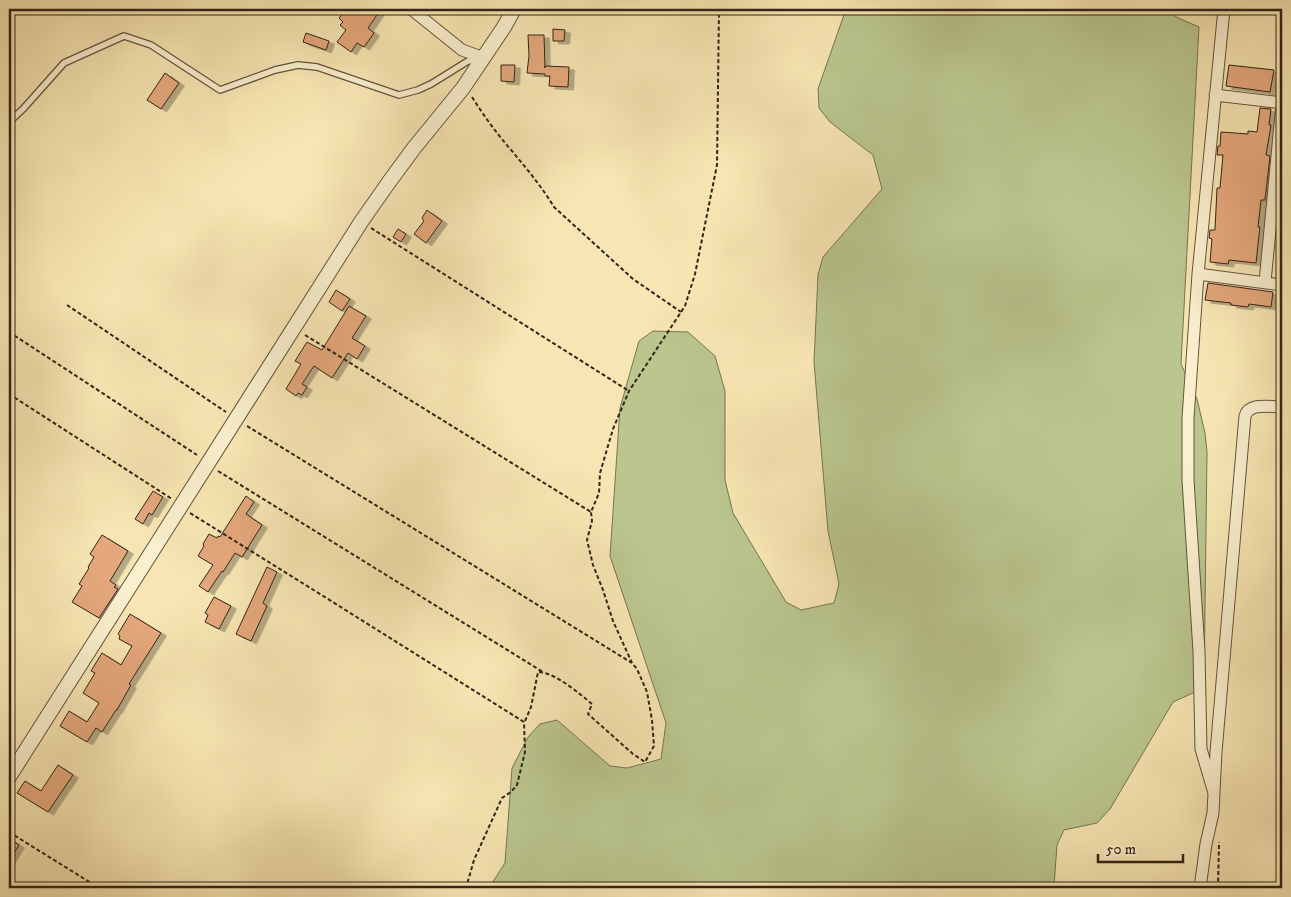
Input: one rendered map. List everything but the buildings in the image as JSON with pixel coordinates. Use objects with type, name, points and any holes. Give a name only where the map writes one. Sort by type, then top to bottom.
[{"type":"street","points":[[411,9],[462,50],[484,58]]},
{"type":"street","points":[[9,777],[361,222],[414,148],[463,88],[514,9]]},
{"type":"street","points":[[1214,793],[1201,749],[1199,651],[1188,480],[1188,418],[1198,274],[1224,9]]},
{"type":"street","points":[[1215,95],[1282,103],[1265,282]]},
{"type":"street","points":[[1198,274],[1282,285]]},
{"type":"street","points":[[1200,888],[1206,844],[1213,813],[1217,734],[1245,416],[1250,408],[1255,406],[1282,407]]},
{"type":"lane","points":[[9,122],[64,63],[124,36],[151,45],[220,90],[275,70],[298,64],[317,67],[399,94],[418,90],[468,61],[484,58]]},
{"type":"path","points":[[9,332],[208,464],[566,684],[592,704],[588,714],[632,754],[646,762],[654,746],[647,692],[613,622],[593,565],[587,540],[592,521],[591,512],[599,493],[600,473],[613,429],[629,391],[685,306],[695,274],[717,165],[719,9]]},
{"type":"path","points":[[463,88],[472,96],[488,122],[534,177],[554,207],[633,279],[681,312]]},
{"type":"path","points":[[361,222],[629,391]]},
{"type":"path","points":[[67,305],[237,420],[632,663]]},
{"type":"path","points":[[294,329],[591,512]]},
{"type":"path","points":[[9,394],[182,507],[524,722]]},
{"type":"path","points":[[466,888],[474,860],[502,798],[511,792],[517,784],[525,752],[524,722],[531,707],[538,672],[544,672]]},
{"type":"path","points":[[9,832],[99,888]]},
{"type":"green space","points":[[846,9],[1172,9],[1174,16],[1199,27],[1181,364],[1197,399],[1205,433],[1207,452],[1204,688],[1173,702],[1110,809],[1097,823],[1064,830],[1057,845],[1054,886],[1052,888],[489,888],[505,863],[512,768],[528,737],[540,724],[557,720],[610,766],[627,768],[661,759],[666,723],[610,556],[620,408],[639,341],[653,331],[688,332],[715,356],[725,391],[725,480],[733,513],[786,602],[801,610],[834,603],[839,584],[828,531],[814,362],[818,275],[823,257],[882,189],[873,155],[830,122],[819,108],[818,89]]}]
